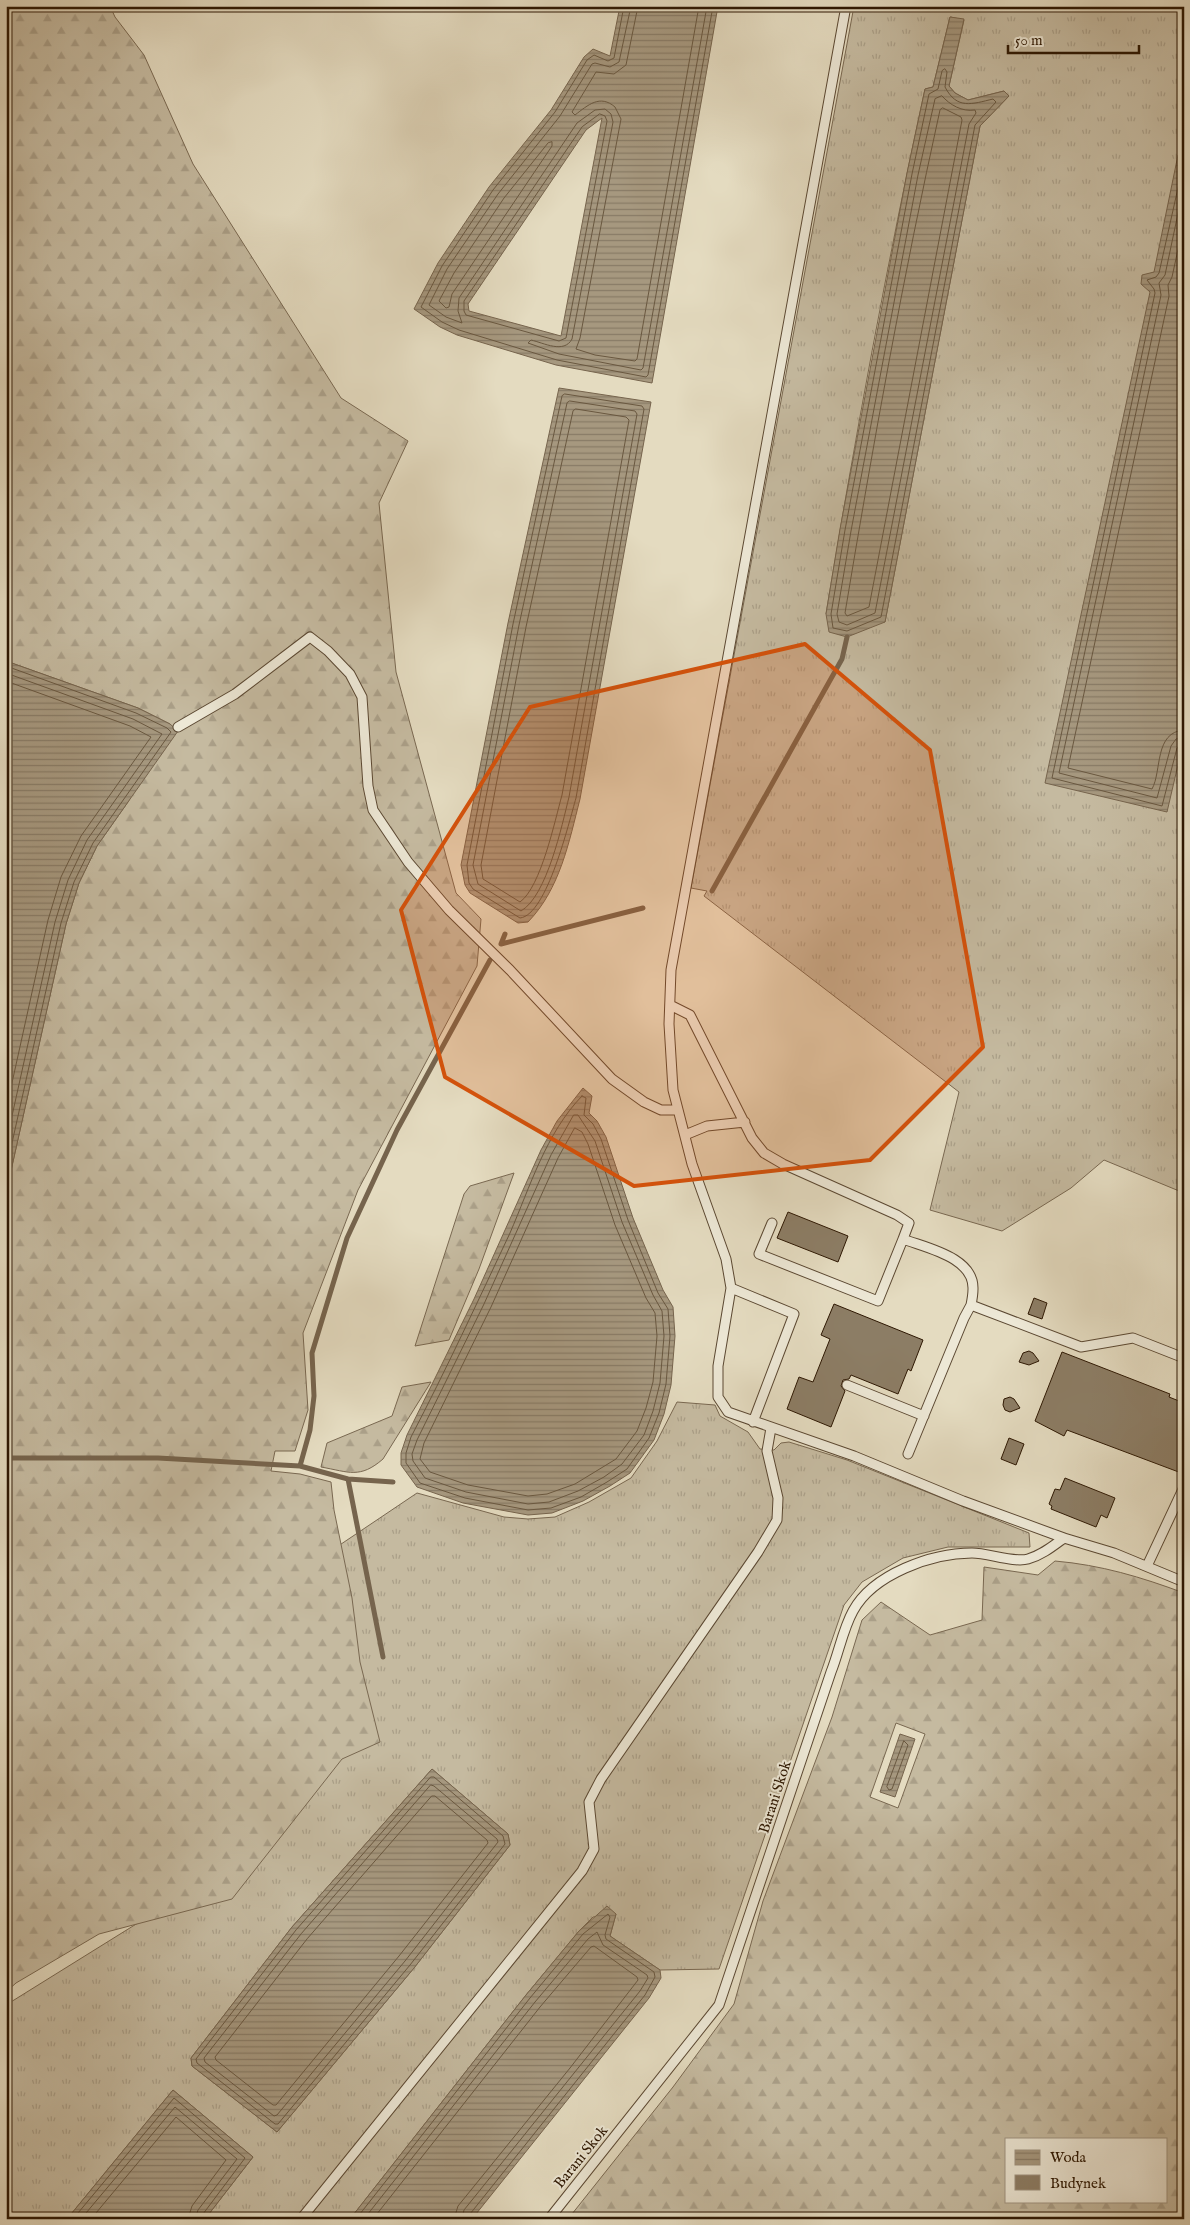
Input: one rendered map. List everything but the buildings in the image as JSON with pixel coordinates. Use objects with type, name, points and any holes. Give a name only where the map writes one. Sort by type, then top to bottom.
[{"type":"lane","points":[[846,6],[671,970],[668,1024],[673,1090],[692,1164],[726,1259],[731,1288],[718,1366],[718,1397],[728,1412],[753,1422],[854,1456],[963,1501],[1064,1538],[1114,1553],[1184,1582]]},
{"type":"lane","points":[[178,727],[235,694],[310,636],[328,651],[350,674],[362,697],[368,786],[373,810],[408,862],[449,910],[510,970],[612,1079],[644,1102],[661,1110],[678,1110]]},
{"type":"lane","points":[[670,1005],[690,1015],[752,1138],[764,1153],[783,1164],[897,1215],[909,1224],[878,1301],[759,1254],[772,1223]]},
{"type":"lane","points":[[685,1135],[707,1126],[745,1122]]},
{"type":"lane","points":[[904,1239],[951,1257],[967,1270],[974,1287],[971,1305],[908,1454]]},
{"type":"lane","points":[[731,1288],[794,1314],[753,1422]]},
{"type":"lane","points":[[971,1305],[1081,1347],[1133,1338],[1184,1358]]},
{"type":"lane","points":[[847,1385],[924,1416]]},
{"type":"lane","points":[[301,2219],[582,1871],[594,1849],[590,1802],[601,1779],[758,1552],[777,1520],[778,1498],[767,1451],[772,1428]]},
{"type":"lane","points":[[1147,1566],[1184,1487]]},
{"type":"lane","name":"Barani Skok","points":[[549,2219],[719,2005],[831,1672],[850,1618],[858,1603],[882,1581],[899,1571],[928,1559],[972,1553],[1026,1560],[1047,1550],[1064,1538]]},
{"type":"highlighted area","points":[[805,644],[930,750],[983,1047],[870,1160],[634,1186],[445,1077],[401,910],[530,707]]},
{"type":"green space","points":[[6,6],[110,6],[115,17],[144,55],[193,164],[341,398],[408,441],[379,503],[396,672],[456,893],[481,919],[477,966],[358,1190],[303,1333],[308,1410],[295,1451],[275,1451],[271,1471],[300,1474],[331,1482],[334,1510],[352,1598],[360,1662],[380,1742],[342,1759],[232,1899],[99,1934],[16,1983],[6,1992],[6,1193],[66,924],[79,883],[97,846],[128,802],[170,724],[138,708],[6,661]]},
{"type":"green space","points":[[854,6],[1184,6],[1184,1193],[1104,1160],[1071,1188],[1002,1231],[930,1210],[959,1092],[704,896],[707,891],[691,888]],"holes":[[[950,17],[964,20],[949,86],[955,93],[968,100],[1004,91],[1009,96],[980,126],[885,622],[826,614],[872,351],[925,89],[933,87]]]},
{"type":"green space","points":[[514,1173],[479,1269],[449,1340],[415,1346],[464,1194],[470,1186]]},
{"type":"green space","points":[[431,1382],[383,1459],[361,1472],[347,1472],[321,1467],[327,1443],[392,1416],[402,1387]]},
{"type":"green space","points":[[677,1402],[715,1405],[720,1416],[748,1432],[760,1449],[774,1450],[781,1443],[789,1442],[847,1460],[1029,1533],[1030,1547],[948,1547],[903,1558],[862,1582],[844,1605],[719,1969],[660,1970],[610,1936],[616,1914],[593,1917],[526,1995],[350,2219],[205,2219],[253,2157],[173,2090],[67,2219],[6,2219],[6,2005],[170,1903],[194,1643],[417,1493],[504,1517],[528,1519],[555,1517],[589,1502],[631,1478],[657,1441]],"holes":[[[432,1769],[508,1834],[510,1845],[414,1968],[277,2132],[192,2066],[191,2058],[292,1927]]]},
{"type":"green space","points":[[1055,1561],[1089,1565],[1121,1572],[1184,1593],[1184,2219],[568,2219],[673,2087],[734,2004],[763,1901],[832,1717],[862,1620],[881,1602],[930,1635],[982,1620],[984,1567],[1038,1575]],"holes":[[[896,1723],[925,1734],[898,1808],[870,1797]]]},
{"type":"water","points":[[620,6],[718,6],[652,383],[556,365],[457,335],[440,327],[414,309],[438,263],[489,187],[551,110],[584,57],[593,49],[610,56]],"holes":[[[602,118],[561,336],[469,311],[468,304],[586,130]]]},
{"type":"water","points":[[950,17],[964,19],[949,86],[955,93],[968,100],[1004,91],[1009,96],[980,126],[885,622],[847,637],[829,632],[826,614],[840,529],[907,173],[925,89],[933,87]]},
{"type":"water","points":[[1178,155],[1184,156],[1184,739],[1167,812],[1045,783],[1150,292],[1141,284],[1142,275],[1154,272]]},
{"type":"water","points":[[559,388],[651,402],[580,799],[572,832],[556,880],[548,895],[528,922],[518,923],[470,893],[465,885],[461,865],[508,623]]},
{"type":"water","points":[[6,661],[138,708],[170,724],[178,731],[97,846],[79,883],[66,924],[6,1193]]},
{"type":"water","points":[[583,1088],[592,1096],[589,1113],[597,1121],[606,1137],[633,1218],[663,1290],[673,1307],[675,1336],[671,1385],[664,1414],[654,1440],[630,1473],[583,1501],[552,1513],[528,1515],[463,1503],[417,1487],[401,1465],[401,1453],[407,1435],[474,1299],[541,1150],[557,1121]]},
{"type":"water","points":[[900,1734],[915,1739],[895,1797],[880,1792]]},
{"type":"water","points":[[432,1769],[508,1834],[510,1845],[414,1968],[277,2132],[192,2066],[191,2058],[292,1927]]},
{"type":"water","points":[[607,1906],[616,1914],[610,1936],[660,1970],[661,1978],[649,1998],[472,2219],[350,2219],[526,1995],[579,1931]]},
{"type":"water","points":[[173,2090],[253,2157],[205,2219],[67,2219]]},
{"type":"waterway","points":[[712,891],[842,659],[847,637]]},
{"type":"waterway","points":[[501,944],[643,908]]},
{"type":"waterway","points":[[501,944],[505,934]]},
{"type":"waterway","points":[[300,1466],[310,1430],[314,1396],[312,1353],[347,1238],[397,1130],[490,960]]},
{"type":"waterway","points":[[6,1458],[158,1458],[300,1466],[348,1479],[393,1482]]},
{"type":"waterway","points":[[348,1479],[383,1657]]}]
